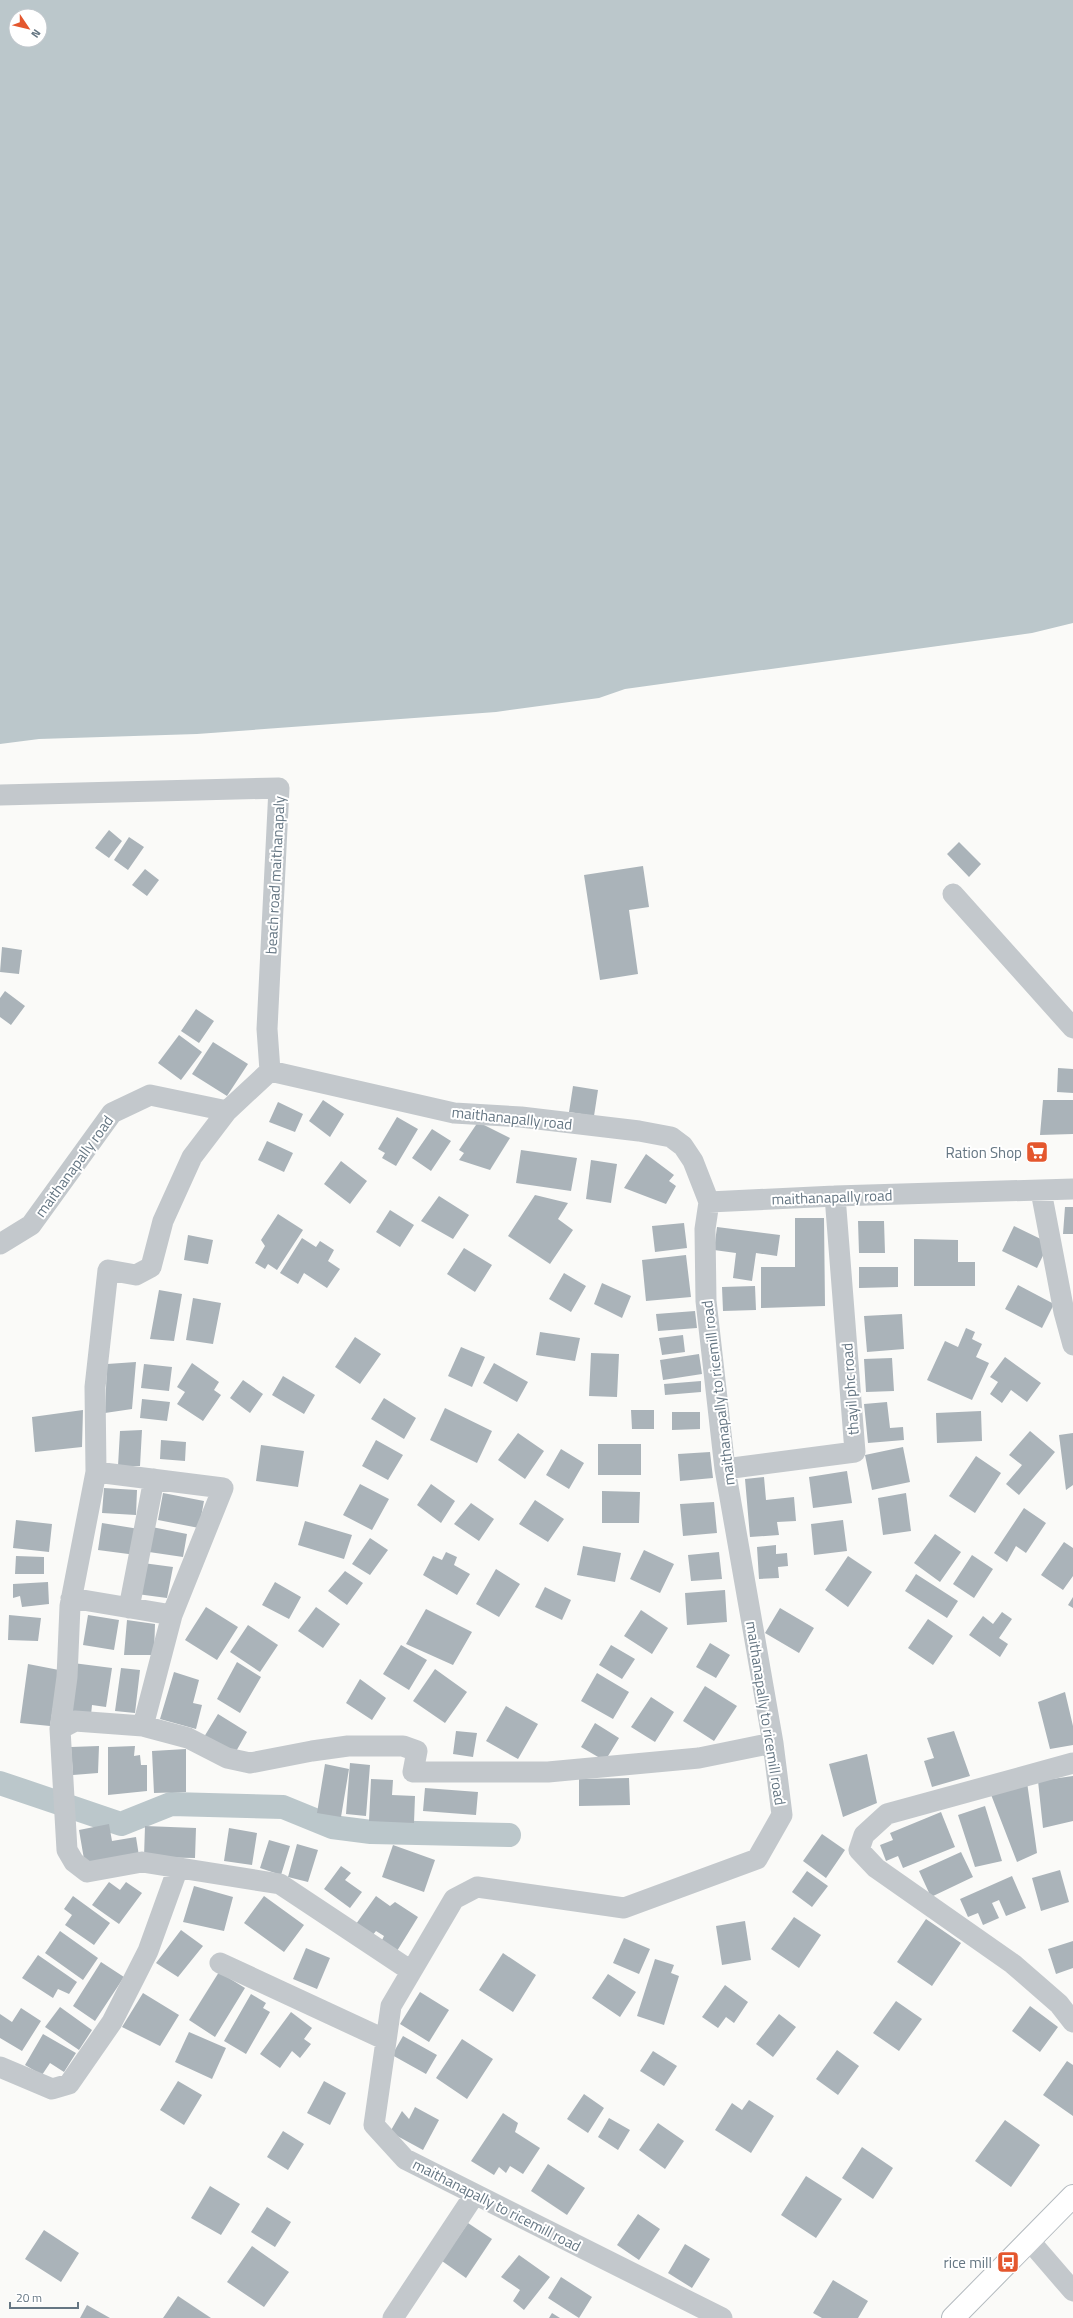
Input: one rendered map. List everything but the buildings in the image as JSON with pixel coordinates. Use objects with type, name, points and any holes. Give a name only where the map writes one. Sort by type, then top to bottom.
[{"type":"main road","points":[[953,2318],[1073,2196]]},
{"type":"street","name":"beach road maithanapaly","points":[[0,795],[279,788],[267,1029],[270,1071]]},
{"type":"street","points":[[953,894],[1073,1028]]},
{"type":"street","points":[[270,1071],[227,1111],[192,1156],[163,1221],[151,1267],[136,1275],[108,1270],[95,1387],[96,1472],[71,1598],[67,1678],[60,1729],[67,1850],[74,1862],[87,1872],[142,1862],[280,1884],[412,1971]]},
{"type":"street","name":"maithanapally road","points":[[270,1071],[454,1113],[522,1117],[639,1131],[671,1137],[683,1146],[693,1161],[709,1202],[835,1196],[1073,1189]]},
{"type":"street","name":"maithanapally road","points":[[0,1244],[30,1225],[112,1113],[150,1095],[227,1111]]},
{"type":"street","points":[[1041,1191],[1064,1312],[1073,1345]]},
{"type":"street","name":"thayil phc road","points":[[726,1469],[855,1452],[835,1196]]},
{"type":"street","name":"maithanapally to ricemill road","points":[[709,1202],[705,1229],[706,1301],[726,1469],[773,1743],[782,1815],[757,1859],[624,1908],[477,1887],[454,1899],[391,2006],[374,2125],[405,2159],[722,2318]]},
{"type":"street","points":[[96,1472],[223,1488],[172,1615],[143,1726]]},
{"type":"street","points":[[129,1608],[154,1479]]},
{"type":"street","points":[[71,1598],[172,1615]]},
{"type":"street","points":[[60,1729],[75,1721],[143,1726],[188,1738],[227,1758],[250,1763],[312,1751],[348,1746],[403,1746],[417,1751],[413,1772],[548,1772],[698,1758],[773,1743]]},
{"type":"street","points":[[1073,1763],[887,1814],[864,1835],[859,1850],[876,1868],[1013,1964],[1059,2004],[1073,2022]]},
{"type":"street","points":[[0,2067],[52,2088],[69,2084],[112,2022],[148,1951],[178,1868]]},
{"type":"street","points":[[220,1963],[386,2040]]},
{"type":"street","points":[[393,2318],[475,2194]]},
{"type":"street","points":[[1029,2240],[1073,2291]]},
{"type":"shaded area","points":[[0,0],[1073,0],[1073,623],[1032,633],[625,689],[599,698],[496,712],[197,734],[39,739],[0,744]]},
{"type":"waterway","points":[[0,1783],[121,1824],[171,1804],[283,1807],[332,1827],[371,1832],[509,1835]]},
{"type":"place","name":"Ration Shop","points":[[1037,1152]]},
{"type":"place","name":"rice mill","points":[[1008,2262]]}]
